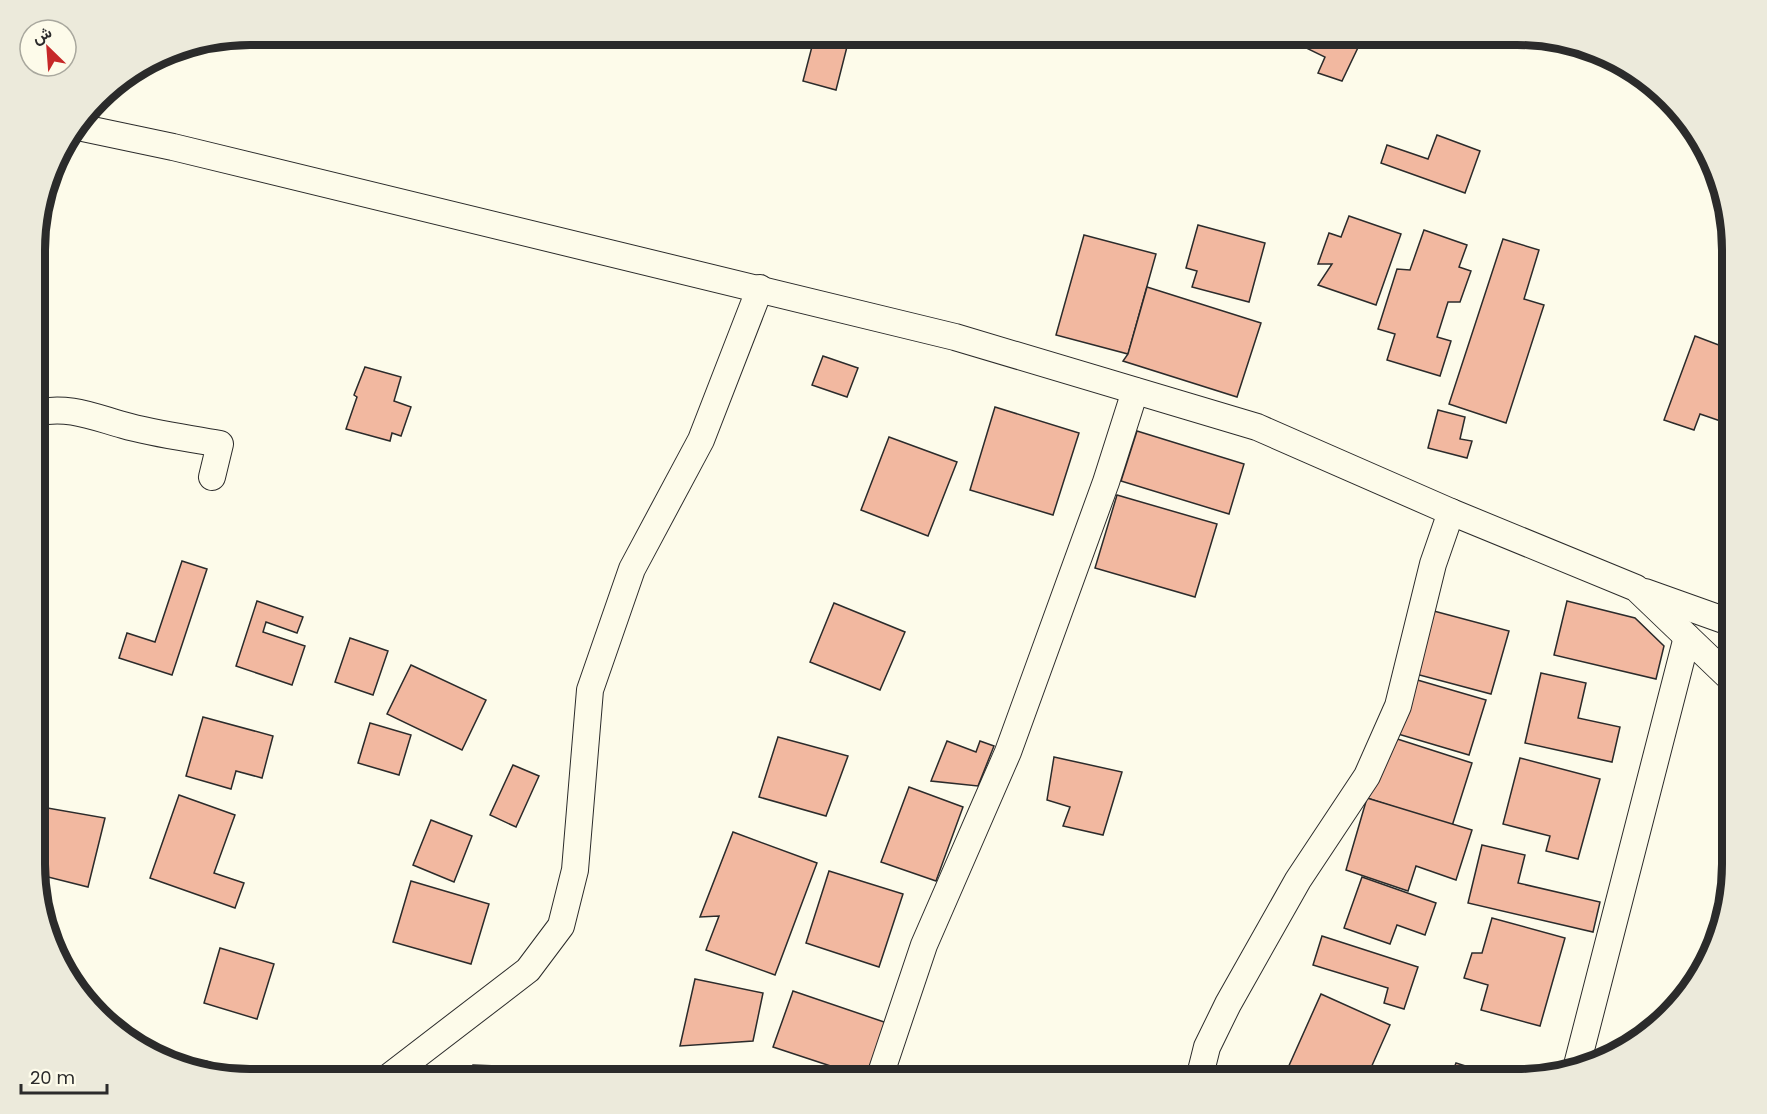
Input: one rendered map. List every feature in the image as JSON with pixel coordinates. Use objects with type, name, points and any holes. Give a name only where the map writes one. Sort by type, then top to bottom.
[{"type":"street","points":[[85,128],[173,147],[955,337],[1257,427],[1451,512],[1636,588],[1722,619]]},
{"type":"street","points":[[400,1069],[528,970],[561,926],[575,870],[590,690],[632,569],[700,440],[760,288]]},
{"type":"street","points":[[882,1069],[924,945],[1008,752],[1106,482],[1136,391]]},
{"type":"street","points":[[45,412],[62,409],[96,415],[123,425],[220,444],[212,477]]},
{"type":"street","points":[[1202,1069],[1207,1047],[1228,1004],[1298,880],[1371,766],[1398,706],[1433,564],[1451,512]]},
{"type":"street","points":[[1636,588],[1722,670]]},
{"type":"street","points":[[1579,1059],[1687,636]]},
{"type":"building","points":[[812,45],[847,45],[836,90],[803,81]]},
{"type":"building","points":[[1300,45],[1359,45],[1342,81],[1318,73],[1325,57]]},
{"type":"building","points":[[1437,135],[1480,151],[1465,193],[1381,163],[1387,145],[1428,159]]},
{"type":"building","points":[[1349,216],[1401,234],[1376,305],[1318,285],[1332,264],[1318,264],[1329,233],[1341,237]]},
{"type":"building","points":[[1198,225],[1265,243],[1249,302],[1192,287],[1197,271],[1186,268]]},
{"type":"building","points":[[1424,230],[1467,245],[1459,267],[1471,271],[1460,302],[1448,302],[1437,337],[1451,341],[1440,376],[1387,360],[1395,334],[1378,329],[1397,269],[1410,270]]},
{"type":"building","points":[[1084,235],[1156,254],[1128,354],[1056,335]]},
{"type":"building","points":[[1503,239],[1539,250],[1524,299],[1544,305],[1506,423],[1449,404]]},
{"type":"building","points":[[1147,287],[1261,323],[1237,397],[1123,361],[1128,354]]},
{"type":"building","points":[[1695,336],[1722,346],[1722,422],[1700,414],[1694,430],[1664,420]]},
{"type":"building","points":[[823,356],[858,368],[847,397],[812,385]]},
{"type":"building","points":[[365,367],[401,377],[394,401],[411,407],[401,436],[392,433],[390,441],[346,429],[357,397],[354,395]]},
{"type":"building","points":[[995,407],[1079,433],[1053,515],[970,490]]},
{"type":"building","points":[[1438,410],[1465,417],[1460,439],[1472,441],[1467,458],[1428,448]]},
{"type":"building","points":[[1137,431],[1244,464],[1229,514],[1121,481]]},
{"type":"building","points":[[889,437],[957,462],[928,536],[861,510]]},
{"type":"building","points":[[1117,495],[1217,524],[1195,597],[1095,568]]},
{"type":"building","points":[[182,561],[207,569],[172,675],[119,658],[127,633],[155,642]]},
{"type":"building","points":[[257,601],[303,617],[297,633],[266,622],[263,632],[305,646],[292,685],[236,666]]},
{"type":"building","points":[[1567,601],[1635,618],[1664,646],[1656,679],[1554,655]]},
{"type":"building","points":[[834,603],[905,632],[880,690],[810,662]]},
{"type":"building","points":[[1430,610],[1509,631],[1491,694],[1412,673]]},
{"type":"building","points":[[350,638],[388,651],[373,695],[335,682]]},
{"type":"building","points":[[411,665],[486,700],[462,750],[387,714]]},
{"type":"building","points":[[1541,673],[1586,683],[1578,718],[1620,727],[1612,762],[1525,743]]},
{"type":"building","points":[[1414,679],[1486,700],[1469,755],[1398,734]]},
{"type":"building","points":[[203,717],[273,736],[262,778],[236,771],[231,789],[186,776]]},
{"type":"building","points":[[370,723],[411,735],[399,775],[358,763]]},
{"type":"building","points":[[1388,736],[1472,763],[1452,826],[1367,798]]},
{"type":"building","points":[[778,737],[848,756],[826,816],[759,797]]},
{"type":"building","points":[[947,741],[976,752],[980,741],[994,746],[978,786],[931,781]]},
{"type":"building","points":[[1054,757],[1122,772],[1103,835],[1063,826],[1070,807],[1047,800]]},
{"type":"building","points":[[1520,758],[1600,779],[1578,859],[1546,851],[1550,836],[1503,824]]},
{"type":"building","points":[[513,765],[539,776],[516,827],[490,815]]},
{"type":"building","points":[[909,787],[963,807],[936,881],[881,862]]},
{"type":"building","points":[[179,795],[235,815],[214,873],[244,883],[235,908],[150,878]]},
{"type":"building","points":[[1367,798],[1472,830],[1456,880],[1416,866],[1408,891],[1346,870]]},
{"type":"building","points":[[45,808],[105,818],[88,887],[46,876]]},
{"type":"building","points":[[431,820],[472,836],[454,882],[413,865]]},
{"type":"building","points":[[733,832],[817,863],[775,975],[706,950],[719,916],[700,917]]},
{"type":"building","points":[[1482,845],[1525,855],[1518,883],[1600,902],[1593,932],[1468,903]]},
{"type":"building","points":[[829,871],[903,894],[879,967],[806,943]]},
{"type":"building","points":[[1362,877],[1436,903],[1425,935],[1397,925],[1390,944],[1344,928]]},
{"type":"building","points":[[411,881],[489,904],[471,964],[393,942]]},
{"type":"building","points":[[1492,918],[1565,938],[1540,1026],[1481,1010],[1488,985],[1464,978],[1472,953],[1482,953]]},
{"type":"building","points":[[1322,936],[1418,967],[1404,1009],[1384,1003],[1388,988],[1313,965]]},
{"type":"building","points":[[220,948],[274,964],[257,1019],[204,1003]]},
{"type":"building","points":[[695,979],[763,993],[753,1041],[680,1046]]},
{"type":"building","points":[[793,991],[890,1024],[874,1069],[840,1069],[773,1047]]},
{"type":"building","points":[[1321,994],[1390,1025],[1370,1069],[1287,1069]]},
{"type":"building","points":[[206,1061],[223,1067],[205,1064]]},
{"type":"building","points":[[1456,1063],[1475,1069],[1454,1069]]},
{"type":"building","points":[[473,1065],[542,1068],[542,1069],[473,1069]]}]
